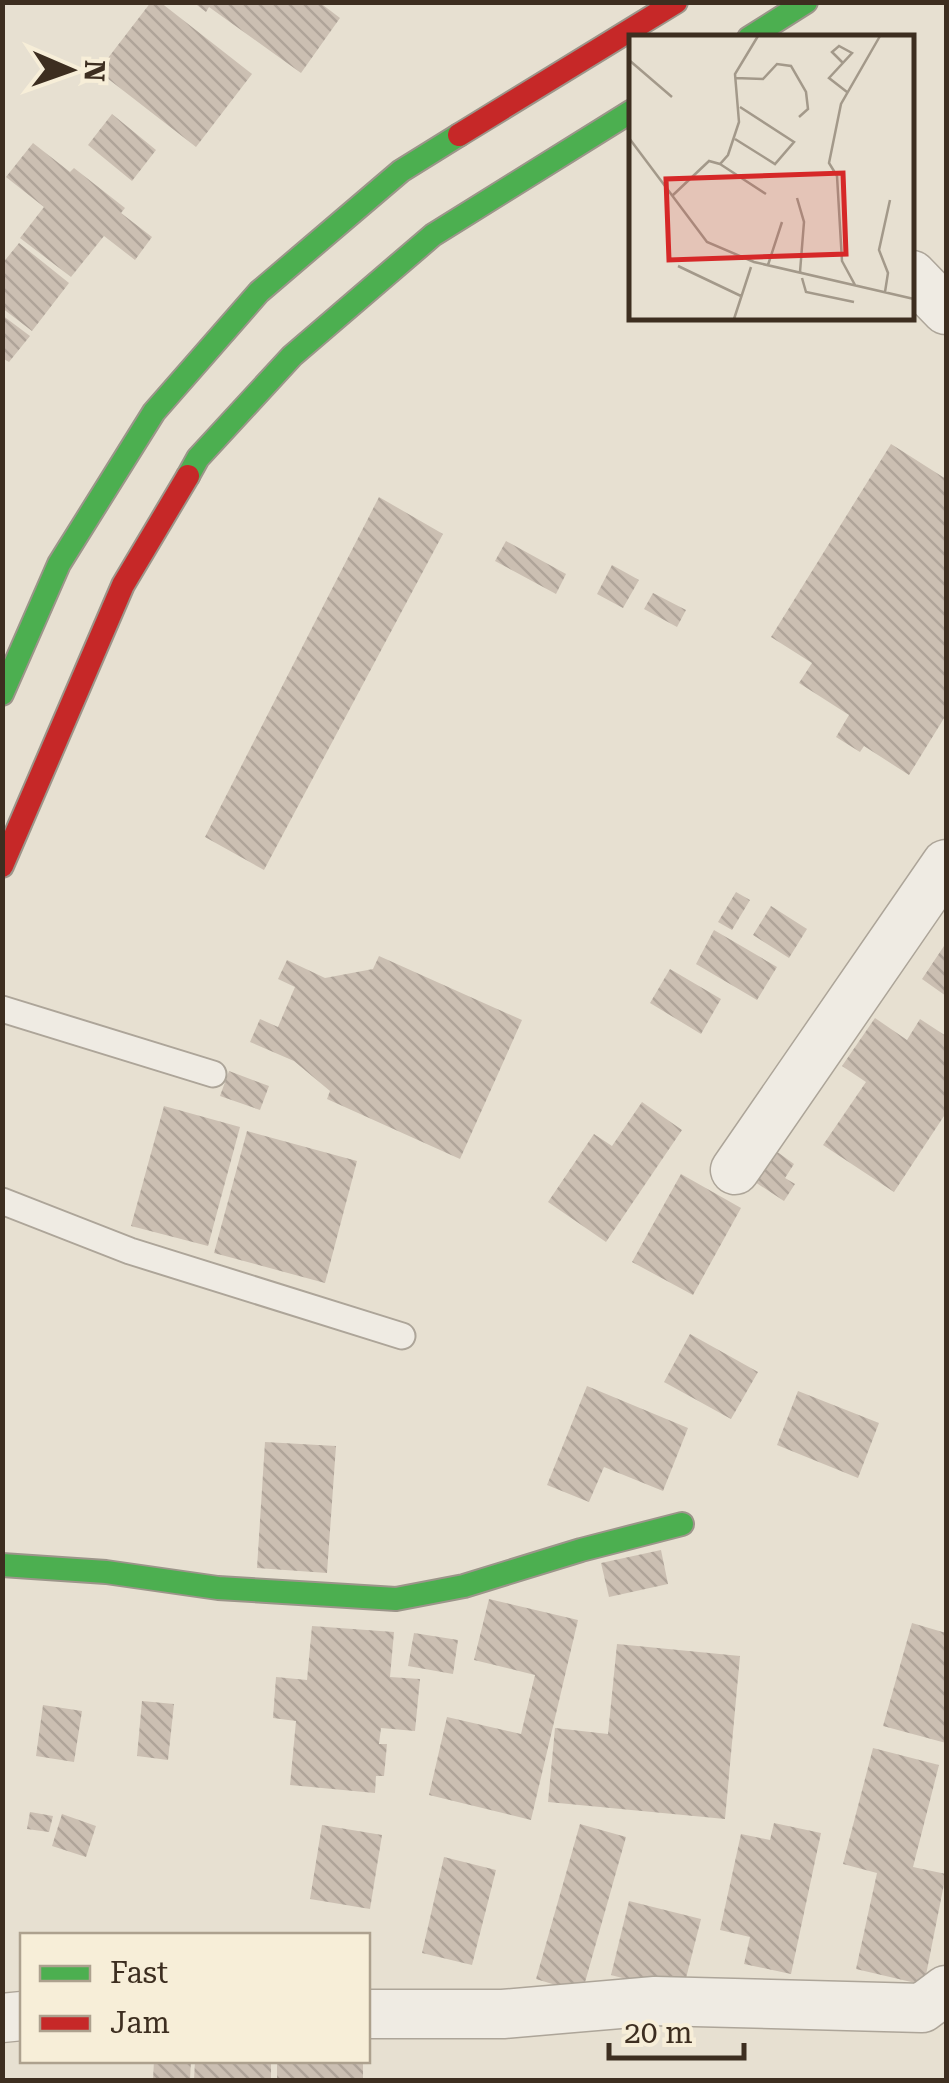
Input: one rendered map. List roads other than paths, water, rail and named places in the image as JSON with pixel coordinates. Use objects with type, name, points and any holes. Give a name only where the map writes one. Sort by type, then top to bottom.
[{"type":"main road","points":[[2,694],[59,564],[154,412],[259,292],[401,172],[676,2]]},
{"type":"main road","points":[[754,35],[806,2]]},
{"type":"main road","points":[[2,866],[123,584],[198,458],[292,356],[433,236],[629,113]]},
{"type":"main road","points":[[2,1566],[106,1572],[218,1588],[396,1599],[464,1586],[682,1524]]},
{"type":"street","points":[[914,276],[946,310]]},
{"type":"street","points":[[735,1170],[946,864]]},
{"type":"street","points":[[370,2014],[503,2014],[655,2001],[922,2008],[946,1990]]},
{"type":"lane","points":[[2,1009],[213,1074]]},
{"type":"lane","points":[[2,1201],[130,1250],[402,1336]]}]
